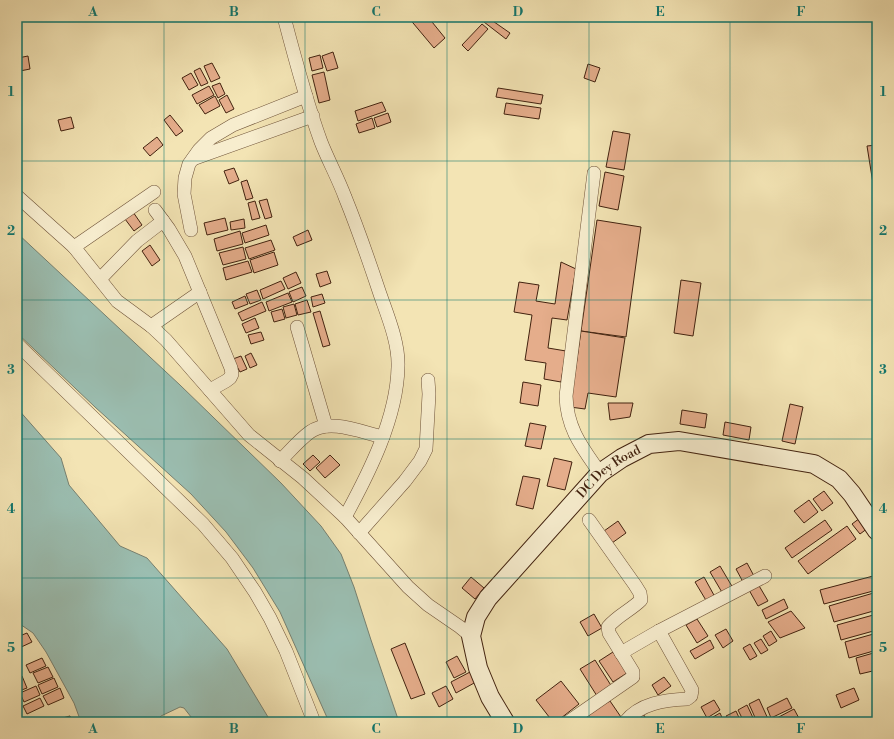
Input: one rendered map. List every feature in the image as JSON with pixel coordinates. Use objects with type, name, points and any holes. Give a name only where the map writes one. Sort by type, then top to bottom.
[{"type":"street","points":[[284,17],[312,116],[366,254],[386,311],[396,346],[398,366],[396,388],[383,437],[371,468],[345,517]]},
{"type":"street","points":[[191,230],[184,194],[185,178],[189,164],[210,138],[233,125],[306,96]]},
{"type":"street","points":[[193,159],[312,116]]},
{"type":"street","points":[[594,172],[566,396],[566,410],[579,442],[600,473]]},
{"type":"street","points":[[74,247],[154,192]]},
{"type":"street","points":[[17,196],[74,247],[117,301],[151,326],[166,340],[249,435],[303,478],[345,517],[408,587],[428,605],[471,636]]},
{"type":"street","points":[[155,210],[178,243],[185,256],[232,374],[226,380],[210,390]]},
{"type":"street","points":[[100,279],[137,241],[163,221]]},
{"type":"street","points":[[151,326],[200,292]]},
{"type":"street","points":[[297,327],[326,426]]},
{"type":"street","points":[[17,344],[198,519],[232,558],[255,592],[270,618],[286,651],[314,722]]},
{"type":"street","points":[[359,533],[413,472],[426,449],[429,394],[428,380]]},
{"type":"street","points":[[280,461],[310,432],[326,426],[338,426],[383,437]]},
{"type":"street","name":"DC Dey Road","points":[[499,720],[478,668],[471,636],[476,617],[488,598],[600,473],[622,458],[649,444],[679,441],[814,464],[839,479],[852,494],[877,531]]},
{"type":"street","points":[[568,722],[633,677],[633,672],[609,633],[608,627],[641,600],[640,592],[589,520]]},
{"type":"street","points":[[621,653],[659,631],[765,576]]},
{"type":"street","points":[[625,722],[634,712],[646,706],[687,699],[691,696],[692,690],[659,631]]},
{"type":"shaded area","points":[[17,233],[180,385],[281,483],[321,526],[341,554],[354,587],[399,722],[329,722],[280,612],[253,568],[226,532],[191,494],[95,407],[17,333]]},
{"type":"shaded area","points":[[17,408],[61,458],[69,485],[120,546],[147,558],[227,649],[271,722],[195,722],[184,708],[180,707],[161,716],[156,722],[81,722],[74,703],[46,652],[33,633],[17,622]]},
{"type":"building","points":[[408,17],[428,17],[445,38],[434,48]]},
{"type":"building","points":[[487,17],[510,33],[506,39],[484,22]]},
{"type":"building","points":[[482,24],[488,29],[468,51],[462,45]]},
{"type":"building","points":[[333,52],[338,68],[327,71],[322,56]]},
{"type":"building","points":[[320,55],[323,68],[312,71],[309,58]]},
{"type":"building","points":[[28,56],[30,69],[20,71],[18,58]]},
{"type":"building","points":[[212,63],[220,78],[211,82],[204,66]]},
{"type":"building","points":[[588,64],[600,68],[595,82],[584,78]]},
{"type":"building","points":[[200,68],[208,83],[201,86],[194,71]]},
{"type":"building","points":[[324,72],[330,100],[319,103],[312,75]]},
{"type":"building","points":[[191,73],[198,85],[189,90],[182,78]]},
{"type":"building","points":[[220,83],[225,94],[218,98],[212,86]]},
{"type":"building","points":[[209,86],[214,95],[197,104],[192,95]]},
{"type":"building","points":[[498,88],[543,95],[541,104],[496,97]]},
{"type":"building","points":[[227,95],[234,109],[226,113],[219,100]]},
{"type":"building","points":[[215,96],[220,106],[205,114],[199,105]]},
{"type":"building","points":[[382,102],[386,111],[358,121],[355,111]]},
{"type":"building","points":[[506,103],[541,108],[539,119],[504,114]]},
{"type":"building","points":[[388,113],[391,122],[377,127],[374,118]]},
{"type":"building","points":[[170,115],[183,131],[176,136],[164,120]]},
{"type":"building","points":[[71,117],[74,128],[61,131],[58,120]]},
{"type":"building","points":[[372,118],[375,128],[359,133],[356,124]]},
{"type":"building","points":[[613,131],[630,134],[624,170],[606,167]]},
{"type":"building","points":[[157,137],[163,145],[150,156],[143,148]]},
{"type":"building","points":[[877,145],[877,195],[875,196],[867,146]]},
{"type":"building","points":[[234,168],[239,180],[229,184],[224,171]]},
{"type":"building","points":[[605,172],[624,176],[618,210],[599,206]]},
{"type":"building","points":[[247,180],[253,198],[246,200],[241,182]]},
{"type":"building","points":[[267,199],[272,217],[265,219],[259,201]]},
{"type":"building","points":[[255,201],[260,218],[252,220],[248,203]]},
{"type":"building","points":[[133,212],[142,225],[134,231],[125,219]]},
{"type":"building","points":[[225,218],[228,230],[207,235],[204,223]]},
{"type":"building","points":[[244,219],[245,228],[231,230],[230,222]]},
{"type":"building","points":[[597,220],[641,227],[626,337],[581,331]]},
{"type":"building","points":[[266,225],[269,235],[245,243],[242,233]]},
{"type":"building","points":[[308,230],[312,240],[297,246],[293,237]]},
{"type":"building","points":[[240,231],[243,244],[217,251],[214,239]]},
{"type":"building","points":[[271,240],[275,250],[249,259],[245,248]]},
{"type":"building","points":[[150,245],[160,260],[152,266],[142,251]]},
{"type":"building","points":[[243,247],[246,259],[223,265],[219,253]]},
{"type":"building","points":[[274,252],[278,265],[254,273],[250,260]]},
{"type":"building","points":[[248,261],[252,272],[226,280],[223,268]]},
{"type":"building","points":[[561,262],[576,269],[567,320],[552,318],[548,348],[566,351],[561,382],[544,379],[546,363],[525,360],[532,315],[514,312],[519,282],[539,285],[536,301],[555,304]]},
{"type":"building","points":[[327,271],[331,283],[320,287],[316,274]]},
{"type":"building","points":[[296,272],[301,283],[288,289],[283,278]]},
{"type":"building","points":[[681,280],[701,283],[693,336],[674,333]]},
{"type":"building","points":[[281,281],[285,289],[263,299],[260,290]]},
{"type":"building","points":[[302,287],[306,296],[293,302],[289,292]]},
{"type":"building","points":[[257,290],[261,300],[250,304],[246,294]]},
{"type":"building","points":[[288,293],[292,302],[269,311],[266,302]]},
{"type":"building","points":[[322,294],[325,303],[313,307],[311,297]]},
{"type":"building","points":[[245,296],[248,304],[235,309],[232,302]]},
{"type":"building","points":[[307,300],[311,312],[298,315],[295,304]]},
{"type":"building","points":[[262,302],[266,311],[242,321],[238,313]]},
{"type":"building","points":[[294,304],[297,315],[286,318],[283,307]]},
{"type":"building","points":[[282,309],[285,319],[274,322],[271,312]]},
{"type":"building","points":[[320,311],[330,345],[323,347],[313,313]]},
{"type":"building","points":[[255,318],[259,328],[246,333],[242,324]]},
{"type":"building","points":[[581,331],[625,338],[616,397],[588,393],[585,409],[570,407]]},
{"type":"building","points":[[261,332],[264,340],[251,344],[248,335]]},
{"type":"building","points":[[251,353],[257,365],[250,368],[245,356]]},
{"type":"building","points":[[241,356],[247,369],[240,372],[233,359]]},
{"type":"building","points":[[523,382],[541,385],[538,406],[520,403]]},
{"type":"building","points":[[608,403],[633,403],[630,417],[610,420]]},
{"type":"building","points":[[790,404],[803,407],[795,444],[782,441]]},
{"type":"building","points":[[682,410],[707,414],[705,428],[680,424]]},
{"type":"building","points":[[725,422],[751,427],[749,440],[723,435]]},
{"type":"building","points":[[530,423],[546,426],[541,449],[525,446]]},
{"type":"building","points":[[313,455],[320,462],[310,471],[303,464]]},
{"type":"building","points":[[330,455],[340,465],[325,478],[316,468]]},
{"type":"building","points":[[554,458],[572,462],[565,490],[547,486]]},
{"type":"building","points":[[523,476],[540,479],[533,509],[516,505]]},
{"type":"building","points":[[824,491],[833,503],[822,511],[813,499]]},
{"type":"building","points":[[809,500],[818,512],[804,523],[794,511]]},
{"type":"building","points":[[860,518],[868,528],[860,534],[852,524]]},
{"type":"building","points":[[825,520],[832,530],[792,558],[785,548]]},
{"type":"building","points":[[618,521],[626,533],[612,543],[604,531]]},
{"type":"building","points":[[847,526],[856,539],[808,574],[798,561]]},
{"type":"building","points":[[747,563],[754,576],[743,582],[736,569]]},
{"type":"building","points":[[720,566],[733,588],[723,594],[710,572]]},
{"type":"building","points":[[877,575],[877,590],[824,604],[820,590]]},
{"type":"building","points":[[471,577],[484,588],[475,599],[462,588]]},
{"type":"building","points":[[704,577],[715,597],[707,602],[695,582]]},
{"type":"building","points":[[758,584],[768,601],[758,606],[749,590]]},
{"type":"building","points":[[877,592],[877,610],[834,622],[829,606]]},
{"type":"building","points":[[784,599],[788,608],[766,619],[762,610]]},
{"type":"building","points":[[791,611],[805,628],[780,638],[768,622]]},
{"type":"building","points":[[594,614],[602,628],[588,636],[580,622]]},
{"type":"building","points":[[877,614],[877,630],[841,640],[837,625]]},
{"type":"building","points":[[697,619],[708,636],[697,643],[686,625]]},
{"type":"building","points":[[726,629],[733,641],[723,648],[715,635]]},
{"type":"building","points":[[771,631],[777,641],[769,646],[763,636]]},
{"type":"building","points":[[27,633],[32,642],[17,649],[17,637]]},
{"type":"building","points":[[877,633],[877,650],[849,658],[845,642]]},
{"type":"building","points":[[761,639],[768,650],[761,654],[754,643]]},
{"type":"building","points":[[710,640],[714,648],[695,659],[690,651]]},
{"type":"building","points":[[405,643],[425,694],[411,699],[391,649]]},
{"type":"building","points":[[750,644],[757,656],[750,660],[743,648]]},
{"type":"building","points":[[613,652],[627,673],[613,682],[599,661]]},
{"type":"building","points":[[877,652],[877,670],[860,674],[856,658]]},
{"type":"building","points":[[457,656],[466,672],[454,678],[446,662]]},
{"type":"building","points":[[42,658],[46,666],[30,673],[26,665]]},
{"type":"building","points":[[595,660],[612,687],[597,696],[580,669]]},
{"type":"building","points":[[48,667],[53,677],[38,683],[33,673]]},
{"type":"building","points":[[470,672],[476,682],[456,693],[451,682]]},
{"type":"building","points":[[22,676],[27,688],[19,691],[17,686],[17,678]]},
{"type":"building","points":[[664,677],[671,686],[658,695],[652,685]]},
{"type":"building","points":[[54,678],[58,687],[42,694],[38,685]]},
{"type":"building","points":[[561,681],[579,704],[556,722],[553,722],[536,700]]},
{"type":"building","points":[[36,686],[40,695],[24,702],[20,693]]},
{"type":"building","points":[[446,686],[453,699],[439,707],[432,693]]},
{"type":"building","points":[[60,688],[64,698],[48,705],[43,696]]},
{"type":"building","points":[[854,688],[859,700],[841,708],[836,695]]},
{"type":"building","points":[[40,698],[44,706],[27,714],[23,706]]},
{"type":"building","points":[[787,698],[792,708],[771,718],[767,708]]},
{"type":"building","points":[[759,699],[768,719],[762,722],[757,722],[749,704]]},
{"type":"building","points":[[714,700],[720,710],[707,718],[701,707]]},
{"type":"building","points":[[610,701],[623,720],[621,722],[582,722],[579,717]]},
{"type":"building","points":[[747,705],[755,722],[744,722],[738,710]]},
{"type":"building","points":[[794,709],[801,722],[776,722],[775,719]]},
{"type":"building","points":[[736,711],[741,722],[730,722],[726,716]]},
{"type":"building","points":[[642,712],[648,722],[638,722],[635,717]]},
{"type":"building","points":[[720,713],[724,722],[704,722]]},
{"type":"building","points":[[70,716],[72,722],[56,722],[55,720]]}]
